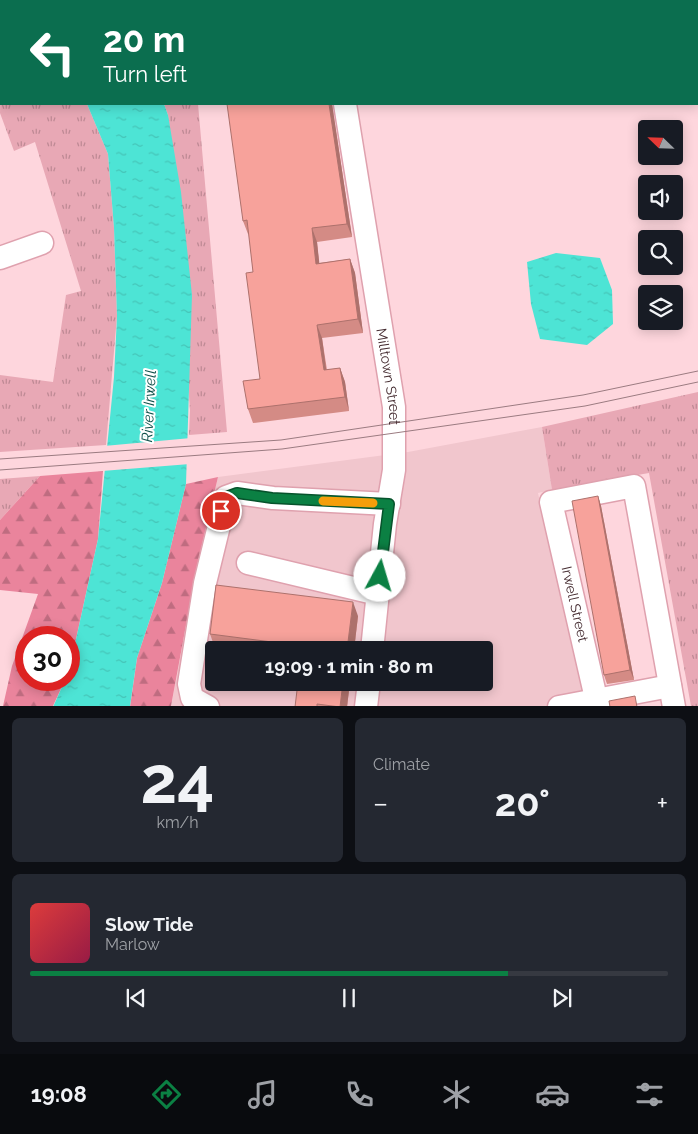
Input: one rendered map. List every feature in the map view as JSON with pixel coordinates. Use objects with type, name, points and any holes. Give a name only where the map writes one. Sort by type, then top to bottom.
[{"type":"street","name":"Milltown Street","points":[[345,105],[394,407],[394,470],[373,641]]},
{"type":"street","points":[[0,258],[42,243]]},
{"type":"street","name":"Irwell Street","points":[[597,703],[551,502],[634,486],[672,696]]},
{"type":"street","points":[[208,706],[192,698],[190,684],[207,574],[226,497],[237,493],[272,498],[389,504]]},
{"type":"street","points":[[248,564],[378,594]]},
{"type":"street","points":[[366,706],[368,691]]},
{"type":"street","points":[[560,706],[672,696]]},
{"type":"shaded area","points":[[542,427],[552,490],[538,493],[584,698],[545,706],[171,706],[197,566],[218,477],[408,452]]},
{"type":"green space","points":[[0,105],[87,105],[108,154],[114,228],[117,316],[106,445],[0,452],[0,375],[53,382],[66,295],[81,291],[35,142],[14,151],[0,113]]},
{"type":"green space","points":[[164,105],[198,105],[227,432],[189,435],[190,410],[168,115]]},
{"type":"green space","points":[[698,392],[698,706],[691,706],[649,473],[552,490],[542,427]]},
{"type":"green space","points":[[103,471],[98,539],[79,626],[26,626],[38,594],[0,590],[0,520],[40,476]]},
{"type":"green space","points":[[40,476],[0,520],[0,479]]},
{"type":"green space","points":[[218,477],[197,566],[171,706],[130,706],[137,658],[162,583],[186,484]]},
{"type":"green space","points":[[15,658],[15,691],[60,691],[53,706],[3,706]]},
{"type":"water","name":"River Irwell","points":[[87,105],[164,105],[168,115],[181,192],[192,295],[186,484],[162,583],[137,658],[130,706],[53,706],[60,691],[80,691],[79,626],[98,539],[114,377],[117,316],[114,228],[108,154]]},
{"type":"water","points":[[556,253],[600,258],[612,290],[613,324],[587,345],[540,339],[531,304],[527,262]]},
{"type":"pier","points":[[191,438],[190,464],[102,471],[104,446]]},
{"type":"building","points":[[227,105],[329,105],[347,224],[312,228],[316,264],[350,259],[358,319],[317,325],[324,370],[340,368],[345,397],[248,409],[243,381],[260,379],[246,273],[253,272],[247,220],[243,221]]},
{"type":"building","points":[[598,496],[630,670],[604,675],[572,501]]},
{"type":"building","points":[[216,585],[353,602],[348,641],[264,641],[210,634]]},
{"type":"building","points":[[297,691],[342,691],[340,706],[317,704],[317,706],[295,706]]},
{"type":"building","points":[[635,696],[637,706],[610,706],[609,701]]},
{"type":"tram line","points":[[0,459],[281,440],[583,395],[698,371]]},
{"type":"tram line","points":[[0,470],[282,449],[585,406],[698,382]]},
{"type":"slow traffic","points":[[323,501],[373,503]]},
{"type":"route","points":[[221,511],[226,497],[237,493],[272,498],[389,504],[380,576]]}]
